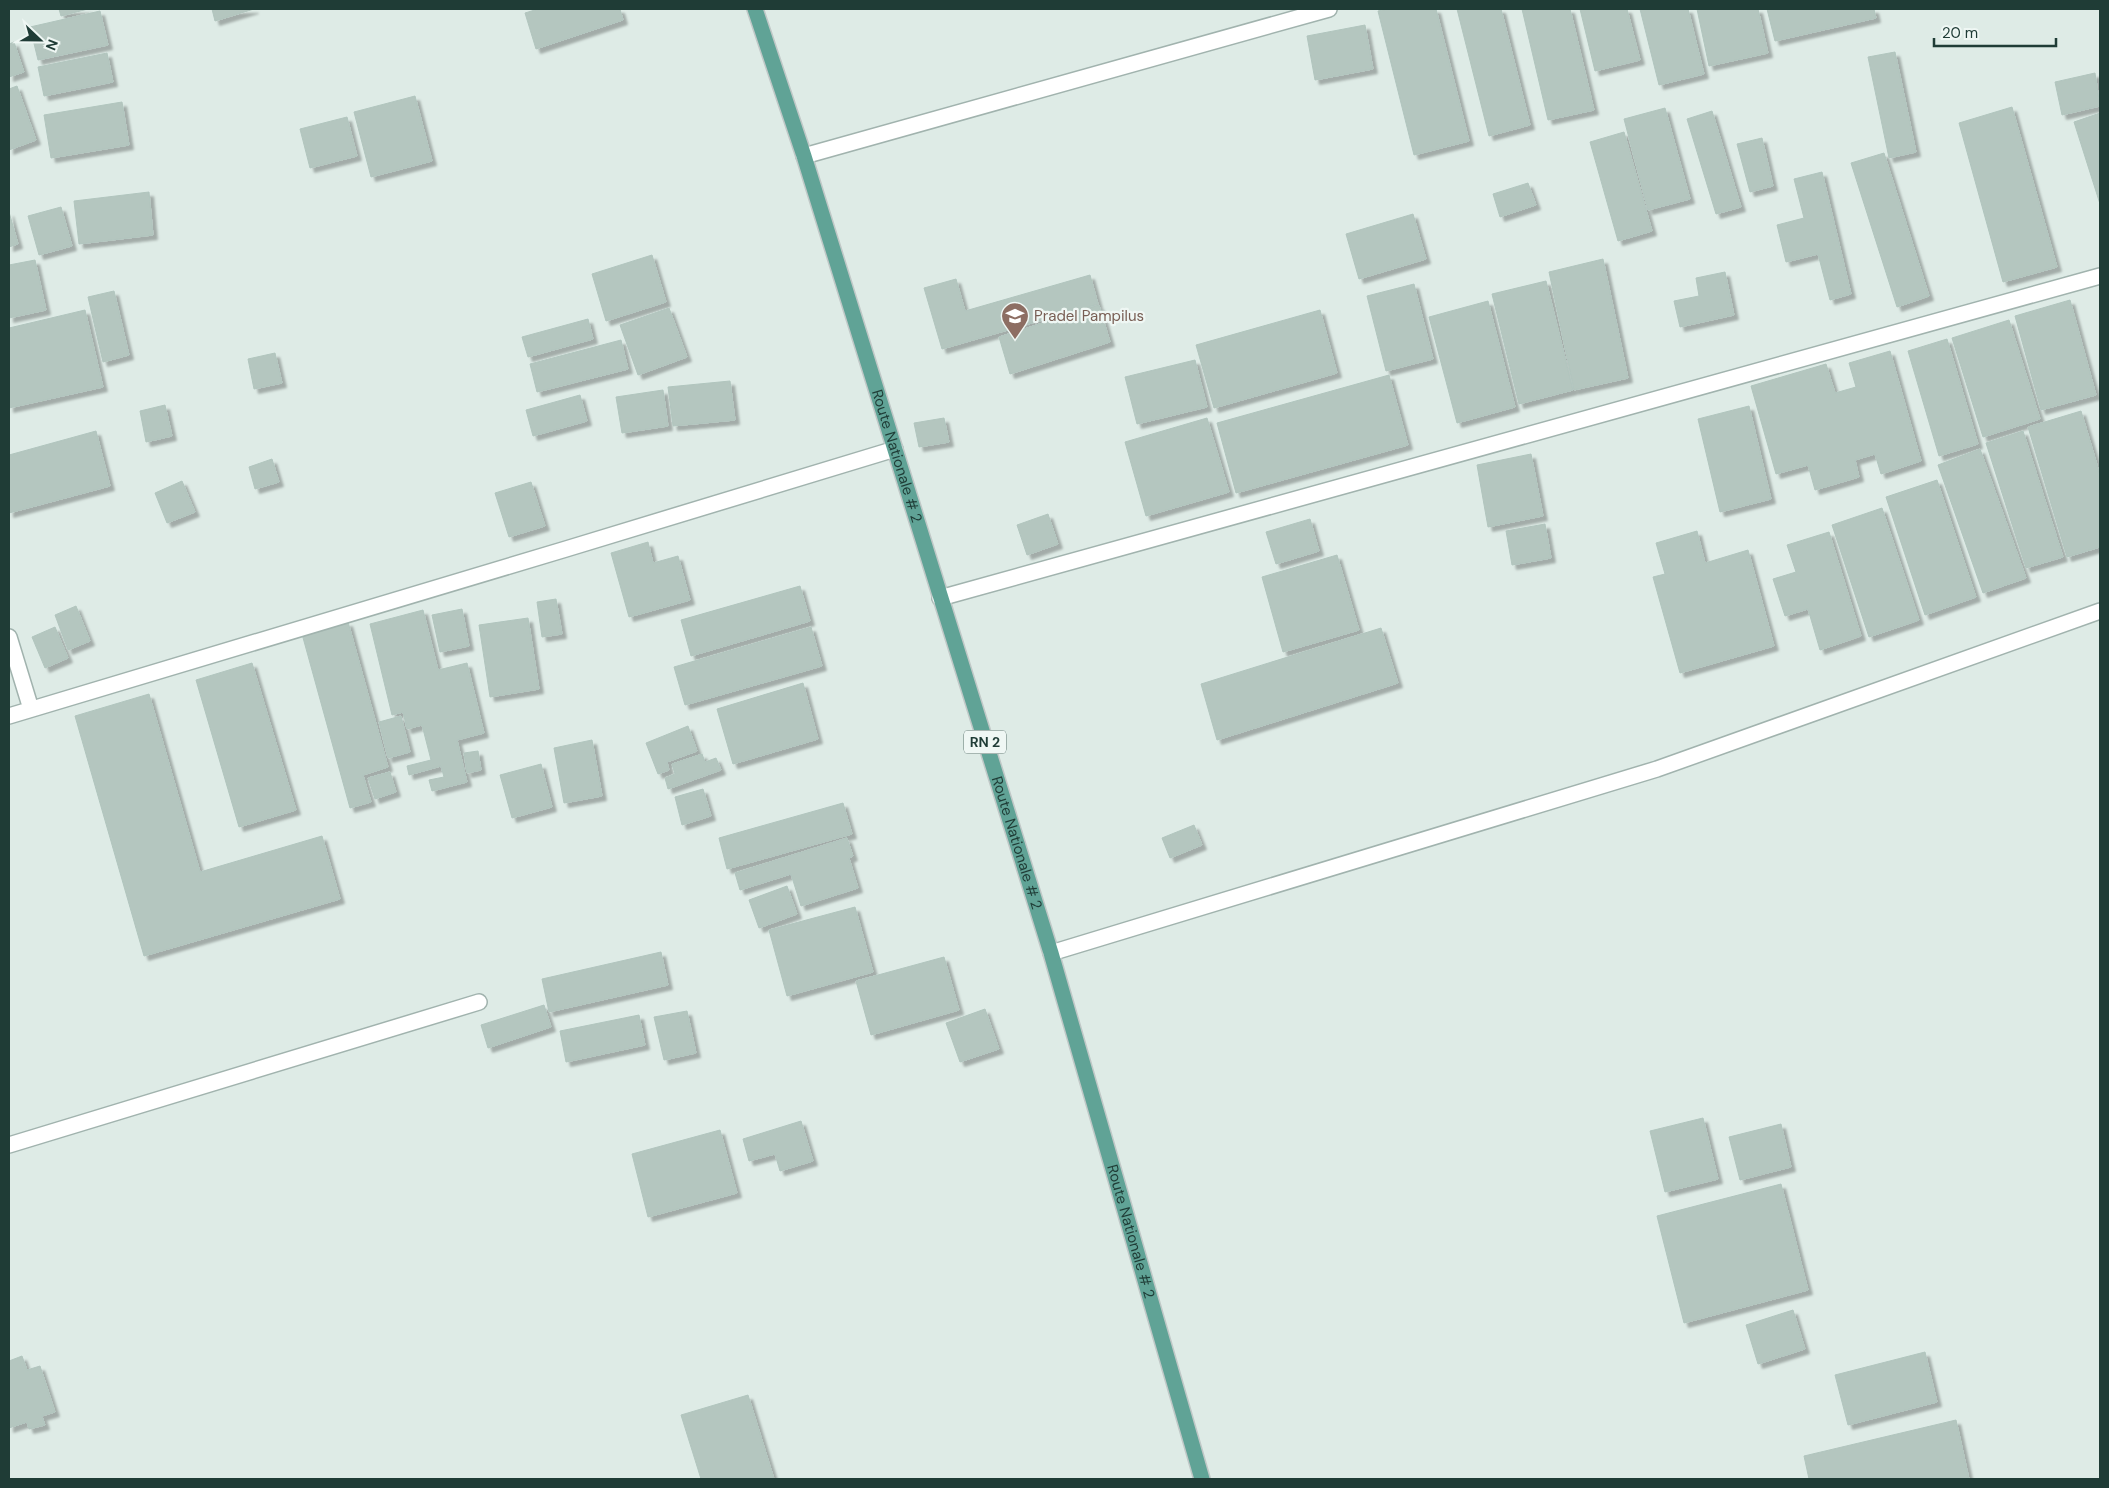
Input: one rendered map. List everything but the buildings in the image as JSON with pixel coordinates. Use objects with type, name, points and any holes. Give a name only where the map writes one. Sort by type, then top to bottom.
[{"type":"main road","name":"Route Nationale # 2","points":[[755,9],[804,156],[1051,953],[1202,1479]]},
{"type":"street","points":[[804,156],[1329,9]]},
{"type":"street","points":[[940,598],[2100,276]]},
{"type":"street","points":[[9,716],[895,449]]},
{"type":"street","points":[[1051,953],[1657,769],[2100,612]]},
{"type":"street","points":[[9,637],[30,709]]},
{"type":"street","points":[[9,1145],[479,1002]]},
{"type":"place","name":"Pradel Pampilus","points":[[1015,340]]}]
